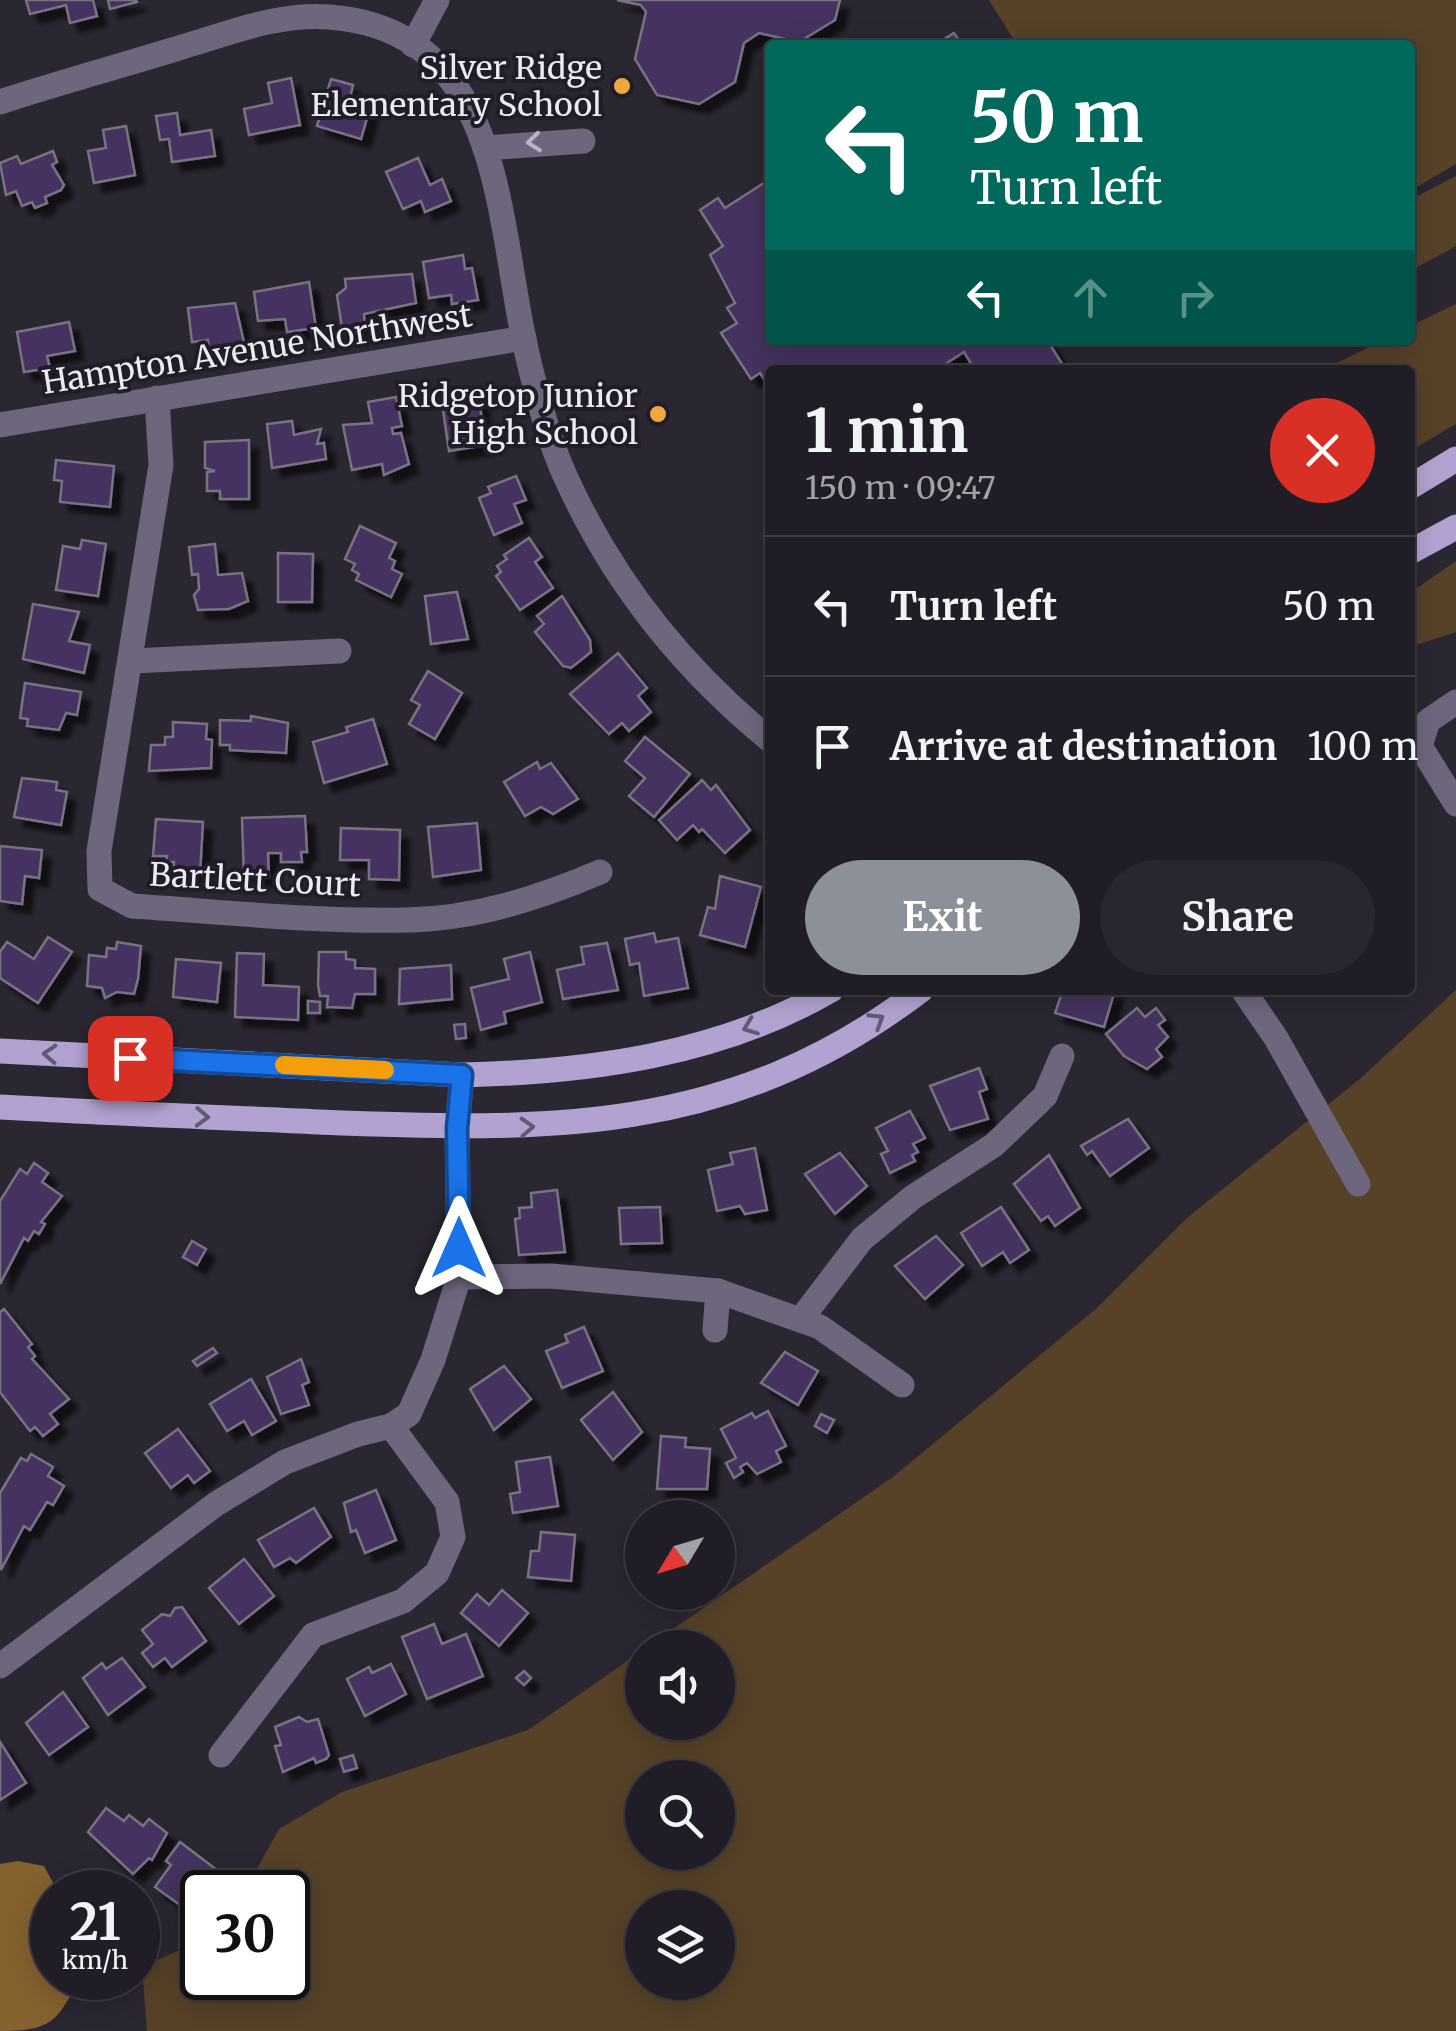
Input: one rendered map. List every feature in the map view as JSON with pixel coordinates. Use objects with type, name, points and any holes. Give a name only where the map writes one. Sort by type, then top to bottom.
[{"type":"main road","points":[[1415,484],[1456,459]]},
{"type":"main road","points":[[1415,549],[1456,528]]},
{"type":"main road","points":[[0,1051],[462,1075],[538,1073],[665,1054],[722,1038],[820,995]]},
{"type":"main road","points":[[0,1107],[457,1128],[579,1124],[635,1116],[754,1085],[832,1048],[913,995]]},
{"type":"street","points":[[413,45],[437,0]]},
{"type":"street","points":[[0,102],[246,27],[301,16],[376,26],[413,45],[442,67],[459,88],[496,179],[524,338],[565,477],[616,573],[669,644],[765,735]]},
{"type":"street","points":[[485,148],[583,141]]},
{"type":"street","name":"Hampton Avenue Northwest","points":[[0,425],[524,338]]},
{"type":"street","name":"Bartlett Court","points":[[157,398],[161,465],[100,851],[100,890],[132,906],[409,920],[475,912],[547,894],[600,872]]},
{"type":"street","points":[[132,661],[339,650]]},
{"type":"street","points":[[1456,702],[1428,721],[1420,746],[1456,804]]},
{"type":"street","points":[[1246,995],[1276,1038],[1358,1184]]},
{"type":"street","points":[[801,1319],[862,1239],[913,1198],[994,1144],[1045,1096],[1062,1056]]},
{"type":"street","points":[[0,1666],[216,1504],[285,1462],[358,1434],[391,1426],[410,1414],[434,1360],[459,1277],[457,1128],[462,1075]]},
{"type":"street","points":[[459,1277],[551,1276],[718,1292],[820,1326],[902,1384]]},
{"type":"street","points":[[715,1330],[718,1292]]},
{"type":"street","points":[[221,1754],[312,1636],[404,1601],[437,1573],[454,1537],[448,1502],[391,1426]]},
{"type":"shaded area","points":[[989,0],[1456,0],[1456,164],[1415,188],[1415,40],[1014,40]]},
{"type":"shaded area","points":[[1456,176],[1456,246],[1415,268],[1415,197]]},
{"type":"shaded area","points":[[1456,304],[1456,424],[1415,448],[1415,365],[1333,365],[1373,345],[1415,345],[1415,324]]},
{"type":"shaded area","points":[[1456,561],[1456,632],[1415,645],[1415,590]]},
{"type":"shaded area","points":[[1456,990],[1456,2031],[147,2031],[145,2000],[160,2000],[160,1959],[180,1950],[180,2000],[310,2000],[310,1870],[256,1870],[279,1829],[342,1792],[528,1730],[625,1663],[625,1740],[735,1740],[735,1630],[672,1630],[701,1610],[735,1610],[735,1586],[893,1477],[1097,1308],[1187,1218],[1361,1078]]},
{"type":"shaded area","points":[[18,1861],[44,1866],[46,1870],[30,1870],[30,2000],[68,2000],[58,2015],[30,2029],[0,2031],[0,1864]]},
{"type":"building","points":[[26,0],[93,0],[97,16],[70,23],[66,5],[30,14]]},
{"type":"building","points":[[108,0],[136,0],[137,2],[110,9]]},
{"type":"building","points":[[617,0],[840,0],[835,20],[802,40],[759,33],[744,43],[735,82],[699,104],[657,95],[635,59],[646,12],[641,5]]},
{"type":"building","points":[[291,78],[300,125],[249,135],[244,109],[272,103],[268,83]]},
{"type":"building","points":[[331,79],[353,85],[350,98],[371,104],[361,139],[317,126]]},
{"type":"building","points":[[177,113],[180,135],[211,130],[215,156],[172,162],[169,139],[160,140],[156,116]]},
{"type":"building","points":[[126,126],[135,175],[94,183],[88,151],[106,148],[103,130]]},
{"type":"building","points":[[53,151],[57,162],[52,165],[64,185],[61,190],[45,197],[47,203],[35,208],[32,202],[22,206],[16,191],[6,195],[0,163],[17,156],[21,164]]},
{"type":"building","points":[[418,158],[430,185],[442,179],[451,201],[425,212],[421,201],[403,209],[386,172]]},
{"type":"building","points":[[765,182],[765,345],[1050,345],[1063,365],[972,365],[964,352],[944,365],[765,365],[765,380],[760,373],[751,379],[721,333],[737,323],[727,308],[735,303],[710,255],[723,246],[700,210],[718,198],[725,208]]},
{"type":"building","points":[[463,255],[465,269],[472,268],[478,300],[452,304],[451,295],[429,298],[423,262]]},
{"type":"building","points":[[412,274],[416,303],[364,314],[365,325],[342,328],[337,295],[346,288],[345,279]]},
{"type":"building","points":[[309,282],[316,328],[287,332],[285,319],[258,321],[254,292]]},
{"type":"building","points":[[235,303],[245,347],[209,352],[208,340],[192,342],[188,308]]},
{"type":"building","points":[[69,322],[75,351],[47,356],[50,368],[24,372],[17,332]]},
{"type":"building","points":[[478,394],[486,445],[449,451],[443,410],[457,408],[455,397]]},
{"type":"building","points":[[396,397],[402,426],[392,428],[393,434],[401,433],[409,464],[384,475],[382,464],[352,470],[343,425],[372,423],[368,402]]},
{"type":"building","points":[[292,421],[294,435],[321,429],[317,444],[324,443],[326,459],[272,468],[267,424]]},
{"type":"building","points":[[249,440],[249,499],[220,499],[220,491],[207,491],[207,472],[215,471],[205,468],[205,442]]},
{"type":"building","points":[[56,460],[114,466],[110,507],[60,502],[62,481],[54,480]]},
{"type":"building","points":[[516,476],[526,500],[514,504],[522,523],[494,535],[479,498],[491,493],[488,487]]},
{"type":"building","points":[[360,526],[396,543],[389,558],[395,561],[392,569],[402,574],[391,597],[356,580],[359,574],[352,570],[355,564],[345,559]]},
{"type":"building","points":[[529,538],[542,557],[535,562],[553,588],[520,610],[496,576],[501,572],[497,566],[507,559],[504,555]]},
{"type":"building","points":[[82,540],[106,544],[98,596],[56,590],[63,546],[80,549]]},
{"type":"building","points":[[215,544],[218,575],[242,573],[248,601],[229,609],[198,610],[194,595],[199,589],[198,574],[192,575],[189,547]]},
{"type":"building","points":[[278,553],[313,554],[312,602],[278,602]]},
{"type":"building","points":[[457,592],[468,639],[431,644],[425,596]]},
{"type":"building","points":[[562,596],[590,640],[591,652],[571,668],[563,666],[535,632],[544,624],[537,616]]},
{"type":"building","points":[[33,604],[79,612],[69,641],[90,645],[84,673],[23,659]]},
{"type":"building","points":[[618,653],[647,688],[638,696],[651,712],[629,731],[622,723],[609,734],[570,694]]},
{"type":"building","points":[[428,671],[462,693],[435,739],[409,724],[420,705],[411,700]]},
{"type":"building","points":[[25,683],[81,692],[77,715],[66,713],[59,730],[27,726],[28,719],[20,718]]},
{"type":"building","points":[[251,716],[288,723],[286,753],[230,750],[230,745],[220,745],[220,720],[251,721]]},
{"type":"building","points":[[373,719],[387,764],[324,783],[313,742],[348,732],[346,727]]},
{"type":"building","points":[[173,722],[207,724],[206,739],[212,740],[211,768],[149,771],[151,745],[165,745],[165,737],[173,737]]},
{"type":"building","points":[[645,737],[690,774],[654,817],[629,796],[645,778],[625,761]]},
{"type":"building","points":[[537,762],[540,769],[551,763],[578,799],[553,814],[541,807],[525,816],[504,782]]},
{"type":"building","points":[[22,778],[57,782],[56,790],[67,792],[61,825],[14,817]]},
{"type":"building","points":[[702,780],[711,790],[716,785],[750,830],[725,853],[702,829],[699,832],[693,825],[677,840],[659,820]]},
{"type":"building","points":[[305,816],[307,852],[301,852],[302,862],[281,862],[281,853],[268,853],[269,877],[244,877],[242,818]]},
{"type":"building","points":[[156,819],[203,822],[200,874],[174,872],[174,862],[166,862],[167,856],[153,856]]},
{"type":"building","points":[[477,823],[481,870],[433,877],[428,827]]},
{"type":"building","points":[[341,828],[400,830],[399,880],[369,879],[369,860],[340,860]]},
{"type":"building","points":[[0,846],[42,850],[39,878],[25,876],[22,904],[0,901]]},
{"type":"building","points":[[720,876],[761,887],[745,947],[700,935],[708,907],[715,909]]},
{"type":"building","points":[[654,933],[656,942],[678,938],[688,988],[644,996],[639,963],[630,965],[625,939]]},
{"type":"building","points":[[48,937],[72,952],[38,1003],[0,978],[0,952],[7,942],[34,959]]},
{"type":"building","points":[[117,942],[141,946],[138,979],[134,994],[117,992],[105,998],[102,988],[87,986],[89,955],[106,957],[107,948],[116,949]]},
{"type":"building","points":[[607,943],[618,990],[563,999],[557,970],[584,964],[581,947]]},
{"type":"building","points":[[319,952],[346,952],[346,959],[355,960],[355,968],[375,969],[375,994],[355,994],[352,1008],[327,1007],[328,996],[320,996],[318,985]]},
{"type":"building","points":[[530,952],[542,1002],[504,1012],[506,1023],[481,1030],[471,988],[509,979],[504,959]]},
{"type":"building","points":[[237,953],[264,954],[263,985],[299,987],[298,1020],[235,1017]]},
{"type":"building","points":[[176,959],[221,963],[217,1002],[173,997]]},
{"type":"building","points":[[451,965],[452,999],[399,1004],[400,969]]},
{"type":"building","points":[[1061,995],[1114,995],[1104,1027],[1055,1013]]},
{"type":"building","points":[[308,1001],[320,1002],[320,1013],[308,1013]]},
{"type":"building","points":[[1137,1008],[1145,1017],[1156,1008],[1165,1020],[1158,1025],[1168,1037],[1156,1049],[1162,1057],[1147,1069],[1124,1056],[1106,1034]]},
{"type":"building","points":[[465,1024],[466,1038],[456,1039],[454,1025]]},
{"type":"building","points":[[979,1068],[987,1089],[979,1092],[988,1119],[950,1130],[930,1086]]},
{"type":"building","points":[[910,1111],[925,1138],[913,1144],[918,1152],[912,1155],[915,1161],[890,1173],[881,1154],[888,1151],[876,1128]]},
{"type":"building","points":[[1128,1119],[1149,1148],[1110,1176],[1092,1151],[1087,1155],[1081,1146]]},
{"type":"building","points":[[755,1148],[767,1210],[745,1214],[740,1206],[717,1211],[708,1170],[733,1164],[730,1153]]},
{"type":"building","points":[[840,1153],[867,1186],[835,1214],[805,1174]]},
{"type":"building","points":[[1049,1155],[1080,1208],[1055,1226],[1048,1216],[1041,1221],[1014,1184]]},
{"type":"building","points":[[34,1163],[48,1173],[42,1182],[62,1196],[41,1222],[45,1224],[39,1234],[34,1231],[28,1241],[24,1238],[0,1284],[0,1201],[20,1169],[27,1174]]},
{"type":"building","points":[[557,1190],[565,1252],[519,1255],[515,1219],[520,1218],[519,1208],[532,1207],[531,1193]]},
{"type":"building","points":[[660,1207],[662,1243],[621,1244],[619,1208]]},
{"type":"building","points":[[1001,1207],[1029,1250],[1010,1263],[1003,1252],[982,1266],[961,1233]]},
{"type":"building","points":[[936,1236],[963,1265],[925,1299],[895,1266]]},
{"type":"building","points":[[192,1241],[206,1249],[197,1265],[183,1257]]},
{"type":"building","points":[[4,1309],[32,1344],[28,1347],[35,1356],[32,1359],[69,1399],[50,1414],[58,1424],[43,1436],[35,1427],[30,1431],[0,1392],[0,1312]]},
{"type":"building","points":[[584,1327],[603,1371],[562,1388],[546,1351],[568,1342],[565,1335]]},
{"type":"building","points":[[213,1348],[217,1353],[197,1366],[193,1361]]},
{"type":"building","points":[[785,1352],[818,1371],[798,1405],[761,1383]]},
{"type":"building","points":[[301,1359],[309,1382],[302,1385],[309,1405],[281,1414],[267,1377]]},
{"type":"building","points":[[504,1366],[531,1399],[494,1430],[470,1389]]},
{"type":"building","points":[[251,1379],[276,1421],[252,1435],[244,1421],[227,1431],[210,1404]]},
{"type":"building","points":[[613,1392],[642,1432],[613,1460],[581,1420]]},
{"type":"building","points":[[768,1411],[786,1446],[776,1451],[781,1462],[757,1474],[747,1463],[734,1478],[726,1463],[736,1458],[721,1429],[752,1413],[755,1418]]},
{"type":"building","points":[[821,1414],[834,1420],[827,1433],[815,1426]]},
{"type":"building","points":[[178,1429],[210,1471],[194,1483],[188,1475],[171,1488],[145,1453]]},
{"type":"building","points":[[661,1436],[686,1438],[685,1447],[710,1449],[707,1489],[657,1489]]},
{"type":"building","points":[[31,1454],[53,1467],[48,1476],[64,1486],[53,1505],[47,1502],[30,1530],[24,1526],[1,1570],[0,1493],[21,1458],[27,1461]]},
{"type":"building","points":[[550,1457],[558,1506],[513,1513],[510,1494],[520,1492],[516,1462]]},
{"type":"building","points":[[376,1490],[396,1540],[365,1553],[356,1530],[351,1532],[344,1503]]},
{"type":"building","points":[[314,1508],[331,1537],[296,1563],[290,1558],[274,1567],[258,1540]]},
{"type":"building","points":[[541,1532],[575,1535],[571,1581],[528,1577],[531,1551],[539,1551]]},
{"type":"building","points":[[244,1559],[274,1596],[239,1624],[209,1588]]},
{"type":"building","points":[[502,1590],[528,1613],[499,1646],[461,1613],[477,1594],[489,1605]]},
{"type":"building","points":[[182,1607],[206,1641],[172,1667],[165,1658],[153,1667],[142,1653],[153,1644],[142,1630],[162,1614],[170,1616],[175,1608]]},
{"type":"building","points":[[434,1624],[442,1644],[466,1634],[483,1676],[427,1699],[402,1637]]},
{"type":"building","points":[[122,1658],[145,1687],[108,1715],[83,1678],[102,1663],[106,1669]]},
{"type":"building","points":[[391,1664],[406,1694],[365,1716],[347,1679],[369,1667],[372,1673]]},
{"type":"building","points":[[524,1671],[531,1678],[524,1685],[516,1678]]},
{"type":"building","points":[[63,1692],[88,1727],[49,1755],[26,1723]]},
{"type":"building","points":[[299,1717],[307,1722],[318,1719],[329,1755],[283,1772],[275,1746],[281,1745],[275,1727]]},
{"type":"building","points":[[0,1742],[26,1783],[0,1800]]},
{"type":"building","points":[[353,1755],[357,1768],[344,1772],[340,1759]]},
{"type":"building","points":[[106,1808],[124,1821],[129,1815],[143,1826],[149,1819],[167,1833],[152,1860],[149,1858],[137,1870],[129,1870],[88,1832]]},
{"type":"building","points":[[180,1842],[217,1870],[180,1870],[180,1905],[160,1891],[160,1880],[171,1865],[166,1861]]},
{"type":"slow traffic","points":[[284,1065],[385,1070]]},
{"type":"place","name":"Silver Ridge Elementary School","points":[[622,86]]},
{"type":"place","name":"Ridgetop Junior High School","points":[[658,414]]},
{"type":"route","points":[[130,1058],[462,1075],[457,1128],[459,1248]]}]
